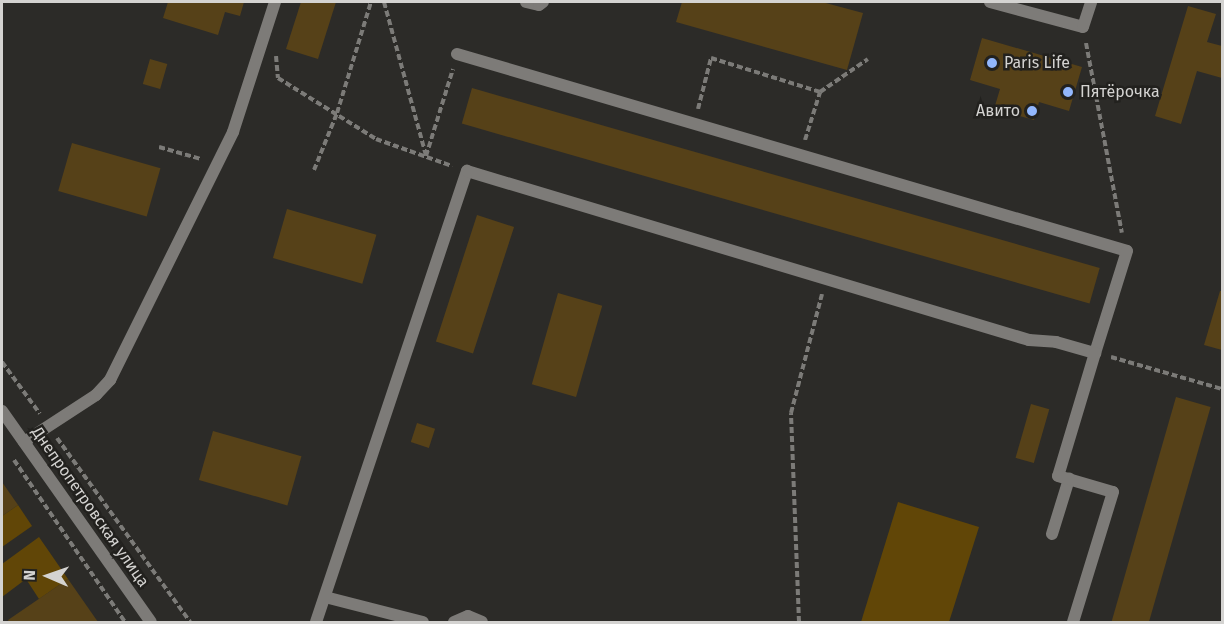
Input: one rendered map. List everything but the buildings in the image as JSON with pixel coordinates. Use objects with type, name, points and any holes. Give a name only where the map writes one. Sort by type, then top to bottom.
[{"type":"street","points":[[24,442],[96,394],[110,380],[234,132],[275,2]]},
{"type":"street","points":[[526,2],[539,5],[543,2]]},
{"type":"street","points":[[990,2],[1083,27],[1091,2]]},
{"type":"street","points":[[457,54],[1127,251],[1058,476],[1113,492],[1073,622]]},
{"type":"street","points":[[316,622],[467,171],[1029,340],[1056,342],[1095,353]]},
{"type":"street","name":"Днепропетровская улица","points":[[2,411],[151,622]]},
{"type":"street","points":[[1052,534],[1069,479]]},
{"type":"street","points":[[325,597],[380,618],[423,622]]},
{"type":"street","points":[[454,622],[468,616],[482,622]]},
{"type":"path","points":[[314,170],[337,113],[371,2]]},
{"type":"path","points":[[384,2],[426,157]]},
{"type":"path","points":[[1083,27],[1127,251]]},
{"type":"path","points":[[262,43],[276,50],[278,78],[376,139],[467,171]]},
{"type":"path","points":[[426,157],[457,54]]},
{"type":"path","points":[[699,105],[711,58],[820,92]]},
{"type":"path","points":[[806,137],[820,92],[868,59]]},
{"type":"path","points":[[159,147],[218,163]]},
{"type":"path","points":[[799,622],[791,413],[826,279]]},
{"type":"path","points":[[2,362],[190,622]]},
{"type":"path","points":[[1128,362],[1222,389]]},
{"type":"path","points":[[8,452],[125,622]]},
{"type":"shaded area","points":[[898,502],[979,527],[949,622],[861,622]]},
{"type":"shaded area","points":[[18,505],[32,526],[2,547],[2,516]]},
{"type":"shaded area","points":[[39,537],[68,579],[39,599],[26,579],[2,597],[2,564]]},
{"type":"place","name":"Paris Life","points":[[992,63]]},
{"type":"place","name":"Пятёрочка","points":[[1068,92]]},
{"type":"place","name":"Авито","points":[[1032,111]]}]
